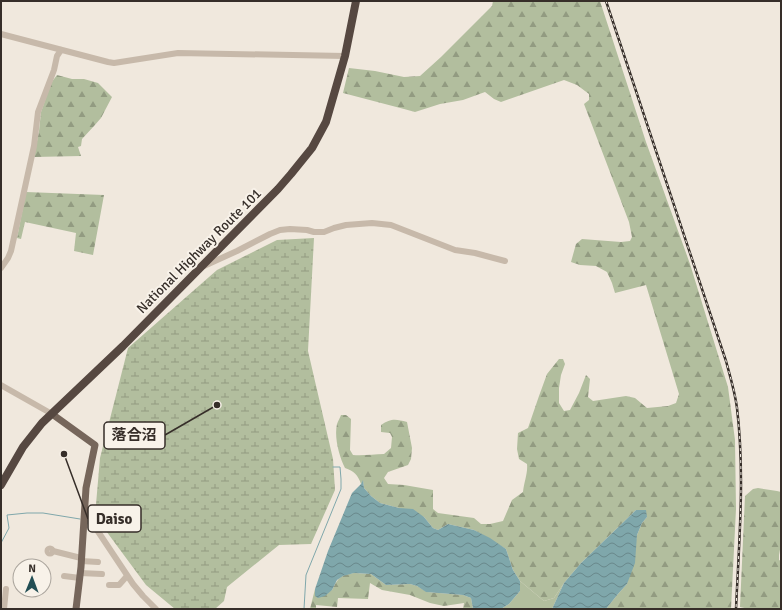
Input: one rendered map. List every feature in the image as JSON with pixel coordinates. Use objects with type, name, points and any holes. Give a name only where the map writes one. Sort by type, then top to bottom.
[{"type":"highway","name":"National Highway Route 101","points":[[1,485],[23,447],[42,423],[127,342],[278,189],[312,148],[326,122],[344,56],[356,1]]},
{"type":"main road","points":[[52,414],[95,445],[86,488],[80,576],[76,609]]},
{"type":"street","points":[[1,34],[108,62],[178,53],[344,56]]},
{"type":"street","points":[[1,268],[11,251],[34,146],[38,112],[54,70],[57,56],[61,50]]},
{"type":"street","points":[[202,266],[238,251],[280,230],[290,229],[324,232],[346,225],[372,223],[391,225],[455,250],[475,253],[505,261]]},
{"type":"street","points":[[1,385],[52,414]]},
{"type":"street","points":[[84,517],[95,527],[127,576],[156,609]]},
{"type":"street","points":[[53,551],[81,560],[98,562]]},
{"type":"street","points":[[64,576],[102,574]]},
{"type":"street","points":[[109,585],[119,585],[127,576]]},
{"type":"street","points":[[4,609],[6,589]]},
{"type":"green space","points":[[493,1],[600,1],[646,142],[690,264],[728,387],[735,440],[736,509],[731,609],[606,609],[627,584],[637,535],[642,523],[647,517],[636,510],[581,563],[564,583],[554,598],[544,601],[520,581],[513,570],[506,549],[474,530],[448,524],[438,530],[433,528],[424,517],[380,503],[364,488],[363,481],[361,484],[355,474],[351,470],[345,468],[343,463],[339,452],[336,435],[337,424],[341,415],[346,415],[351,419],[350,450],[353,455],[384,454],[391,448],[392,437],[390,433],[381,432],[381,425],[388,421],[394,420],[407,422],[412,448],[411,459],[408,465],[388,472],[384,478],[388,484],[433,490],[433,509],[438,513],[474,518],[481,524],[490,524],[503,521],[512,500],[523,492],[527,464],[519,459],[517,449],[518,433],[528,428],[547,374],[559,359],[563,359],[565,364],[561,375],[559,388],[559,403],[564,411],[570,410],[586,375],[590,379],[588,397],[593,401],[626,396],[635,398],[647,408],[668,406],[676,403],[679,394],[646,285],[615,293],[607,272],[596,266],[580,265],[571,262],[576,244],[582,239],[621,242],[630,241],[632,237],[629,222],[584,104],[589,100],[589,94],[577,85],[564,80],[501,102],[485,92],[463,100],[440,104],[415,112],[343,93],[349,68],[375,71],[404,77],[420,76],[492,6]]},
{"type":"green space","points":[[57,75],[72,79],[84,79],[98,83],[112,97],[101,118],[82,139],[81,146],[78,147],[81,156],[34,157],[41,112],[51,83]]},
{"type":"green space","points":[[26,192],[104,195],[93,255],[74,251],[76,233],[25,222],[21,239],[17,238]]},
{"type":"green space","points":[[314,238],[308,351],[333,459],[335,490],[311,544],[279,545],[227,587],[224,601],[215,609],[175,609],[146,585],[95,516],[100,458],[128,348],[217,270],[277,240]]},
{"type":"green space","points":[[758,488],[781,492],[781,544],[779,560],[781,561],[781,609],[749,609],[740,607],[745,496],[753,489]]},
{"type":"green space","points":[[354,573],[371,574],[386,585],[410,584],[427,592],[463,595],[471,598],[473,609],[463,609],[464,603],[444,606],[430,603],[410,595],[382,590],[370,583],[368,599],[338,598],[337,607],[316,605],[316,609],[310,609],[315,589],[315,595],[332,590],[340,578]]},
{"type":"green space","points":[[520,581],[544,601],[554,598],[564,583],[552,609],[501,609],[509,604],[520,591]]},
{"type":"water","points":[[363,480],[364,488],[380,503],[399,508],[413,509],[424,517],[433,528],[438,530],[448,524],[474,530],[490,538],[506,549],[513,570],[520,581],[520,591],[509,604],[501,609],[473,609],[471,598],[463,595],[426,592],[417,586],[410,584],[386,585],[371,574],[354,573],[343,576],[337,580],[332,590],[325,596],[318,598],[315,596],[315,589],[328,551],[352,493]]},
{"type":"water","points":[[636,510],[646,510],[647,517],[642,523],[637,535],[635,563],[627,584],[606,609],[552,609],[564,583],[581,563]]},
{"type":"waterway","points":[[304,609],[306,575],[341,489],[340,467],[333,467]]},
{"type":"waterway","points":[[1,543],[9,528],[7,515],[43,513],[80,519]]},
{"type":"waterway","points":[[90,520],[98,519]]},
{"type":"railway","points":[[606,1],[726,361],[735,396],[741,458],[740,534],[736,609]]},
{"type":"place","name":"落合沼","points":[[217,405]]},
{"type":"place","name":"Daiso","points":[[64,454]]}]
